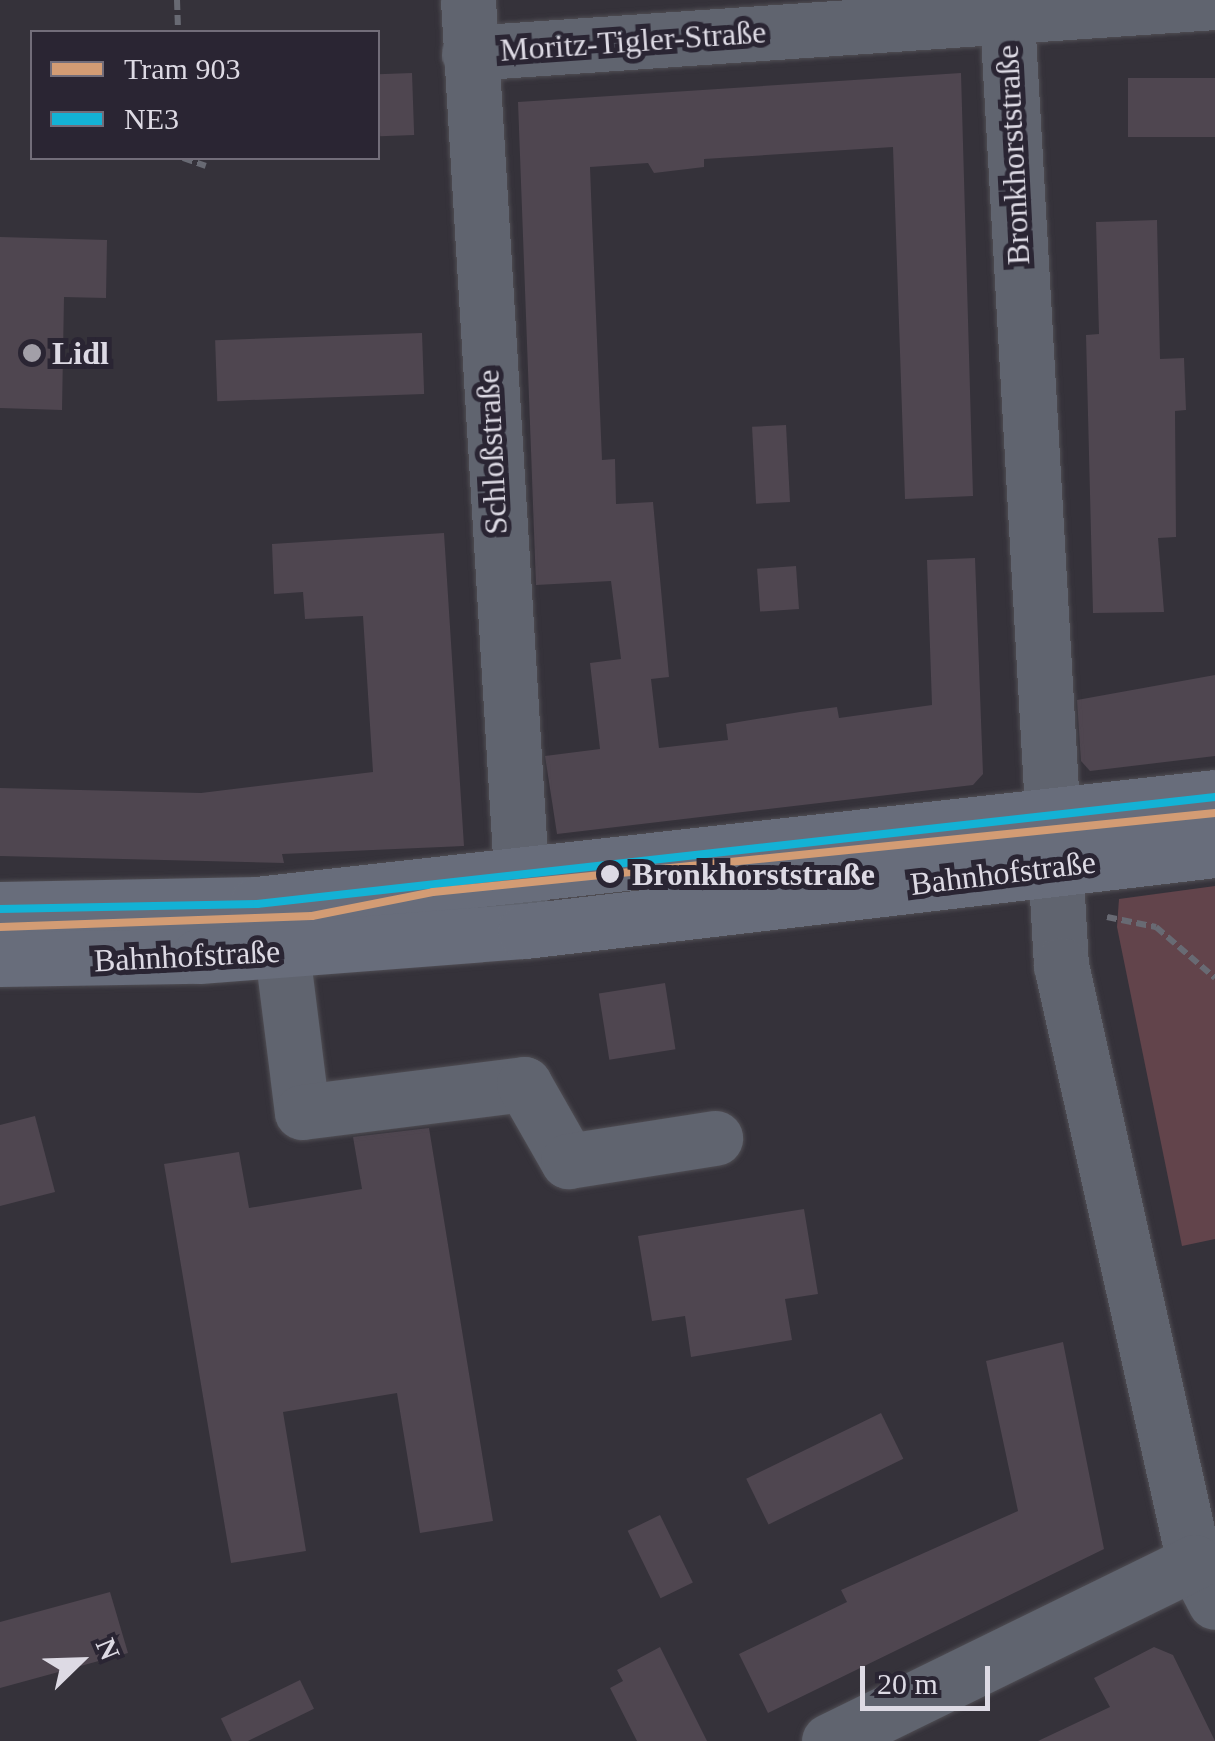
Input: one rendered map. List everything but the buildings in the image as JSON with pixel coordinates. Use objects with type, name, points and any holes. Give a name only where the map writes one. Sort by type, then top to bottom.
[{"type":"main road","name":"Bahnhofstraße","points":[[0,959],[282,952],[373,944],[1048,842],[1215,797]]},
{"type":"main road","name":"Bahnhofstraße","points":[[0,909],[256,904],[520,888],[1048,842],[1215,850]]},
{"type":"street","name":"Schloßstraße","points":[[468,0],[520,888]]},
{"type":"street","name":"Moritz-Tigler-Straße","points":[[470,53],[1006,6],[1215,2]]},
{"type":"street","name":"Bronkhorststraße","points":[[1006,6],[1048,842],[1056,927],[1204,1582]]},
{"type":"street","name":"Bahnhofstraße","points":[[373,944],[520,888]]},
{"type":"street","points":[[282,952],[302,1112],[524,1084],[568,1161],[715,1138]]},
{"type":"street","points":[[828,1741],[1204,1582]]},
{"type":"path","points":[[177,0],[178,30]]},
{"type":"path","points":[[190,160],[206,166]]},
{"type":"path","points":[[1056,927],[1111,916],[1156,927],[1215,978]]},
{"type":"shaded area","points":[[1215,886],[1215,1239],[1182,1246],[1117,927],[1119,899]]},
{"type":"tram line","name":"903","points":[[0,927],[312,916],[433,892],[1215,813]]},
{"type":"transit line","name":"NE3","points":[[0,909],[257,904],[1215,797]]},
{"type":"place","name":"Lidl","points":[[32,353]]},
{"type":"place","name":"Bronkhorststraße","points":[[610,874]]}]
